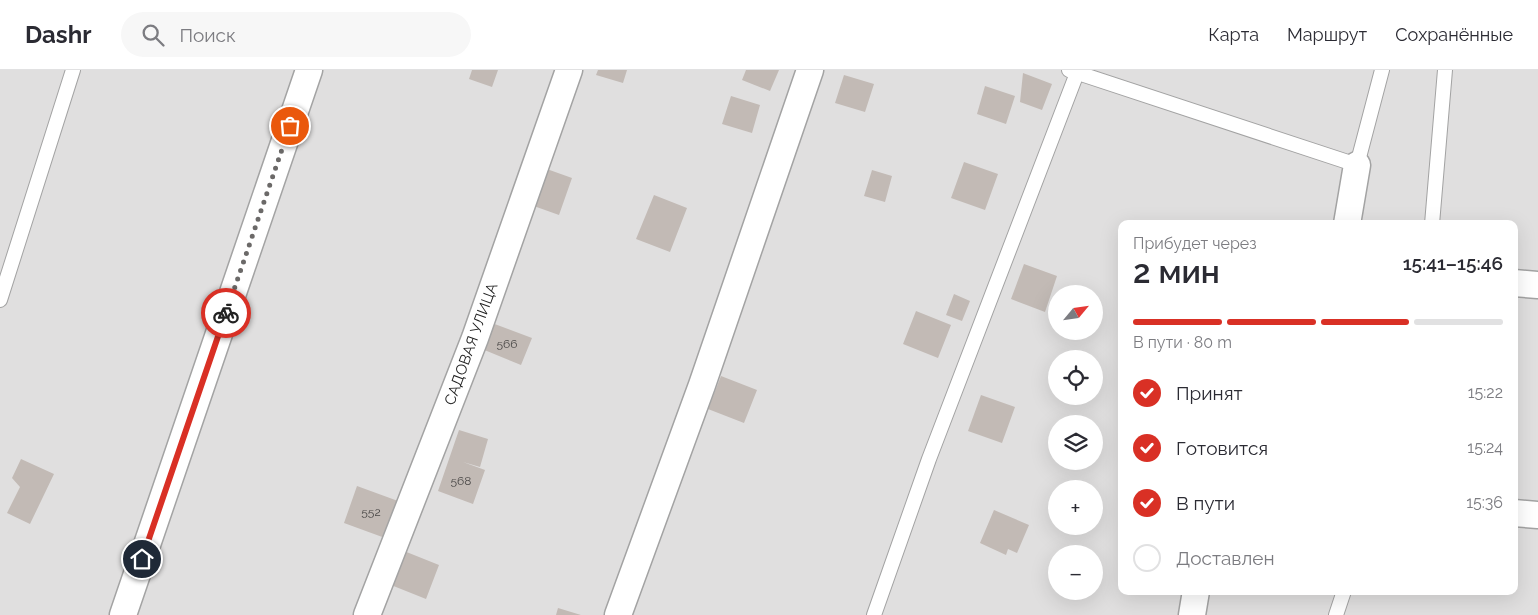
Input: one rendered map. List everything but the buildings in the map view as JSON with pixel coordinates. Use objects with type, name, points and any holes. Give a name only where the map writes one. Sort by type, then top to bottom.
[{"type":"street","points":[[123,615],[309,70]]},
{"type":"street","name":"САДОВАЯ УЛИЦА","points":[[367,615],[475,338],[569,70]]},
{"type":"street","points":[[618,615],[702,385],[810,70]]},
{"type":"street","points":[[1348,220],[1357,164]]},
{"type":"street","points":[[1518,283],[1538,285]]},
{"type":"street","points":[[1518,512],[1538,515]]},
{"type":"street","points":[[1192,615],[1195,595]]},
{"type":"lane","points":[[0,300],[73,70]]},
{"type":"lane","points":[[874,615],[929,458],[1073,71],[1357,164],[1382,70]]},
{"type":"lane","points":[[1432,220],[1445,70]]},
{"type":"lane","points":[[1336,615],[1343,595]]},
{"type":"shaded area","points":[[0,70],[1538,70],[1538,615],[0,615]]},
{"type":"way so far","points":[[226,313],[290,126]]},
{"type":"route","points":[[142,559],[226,313]]}]
